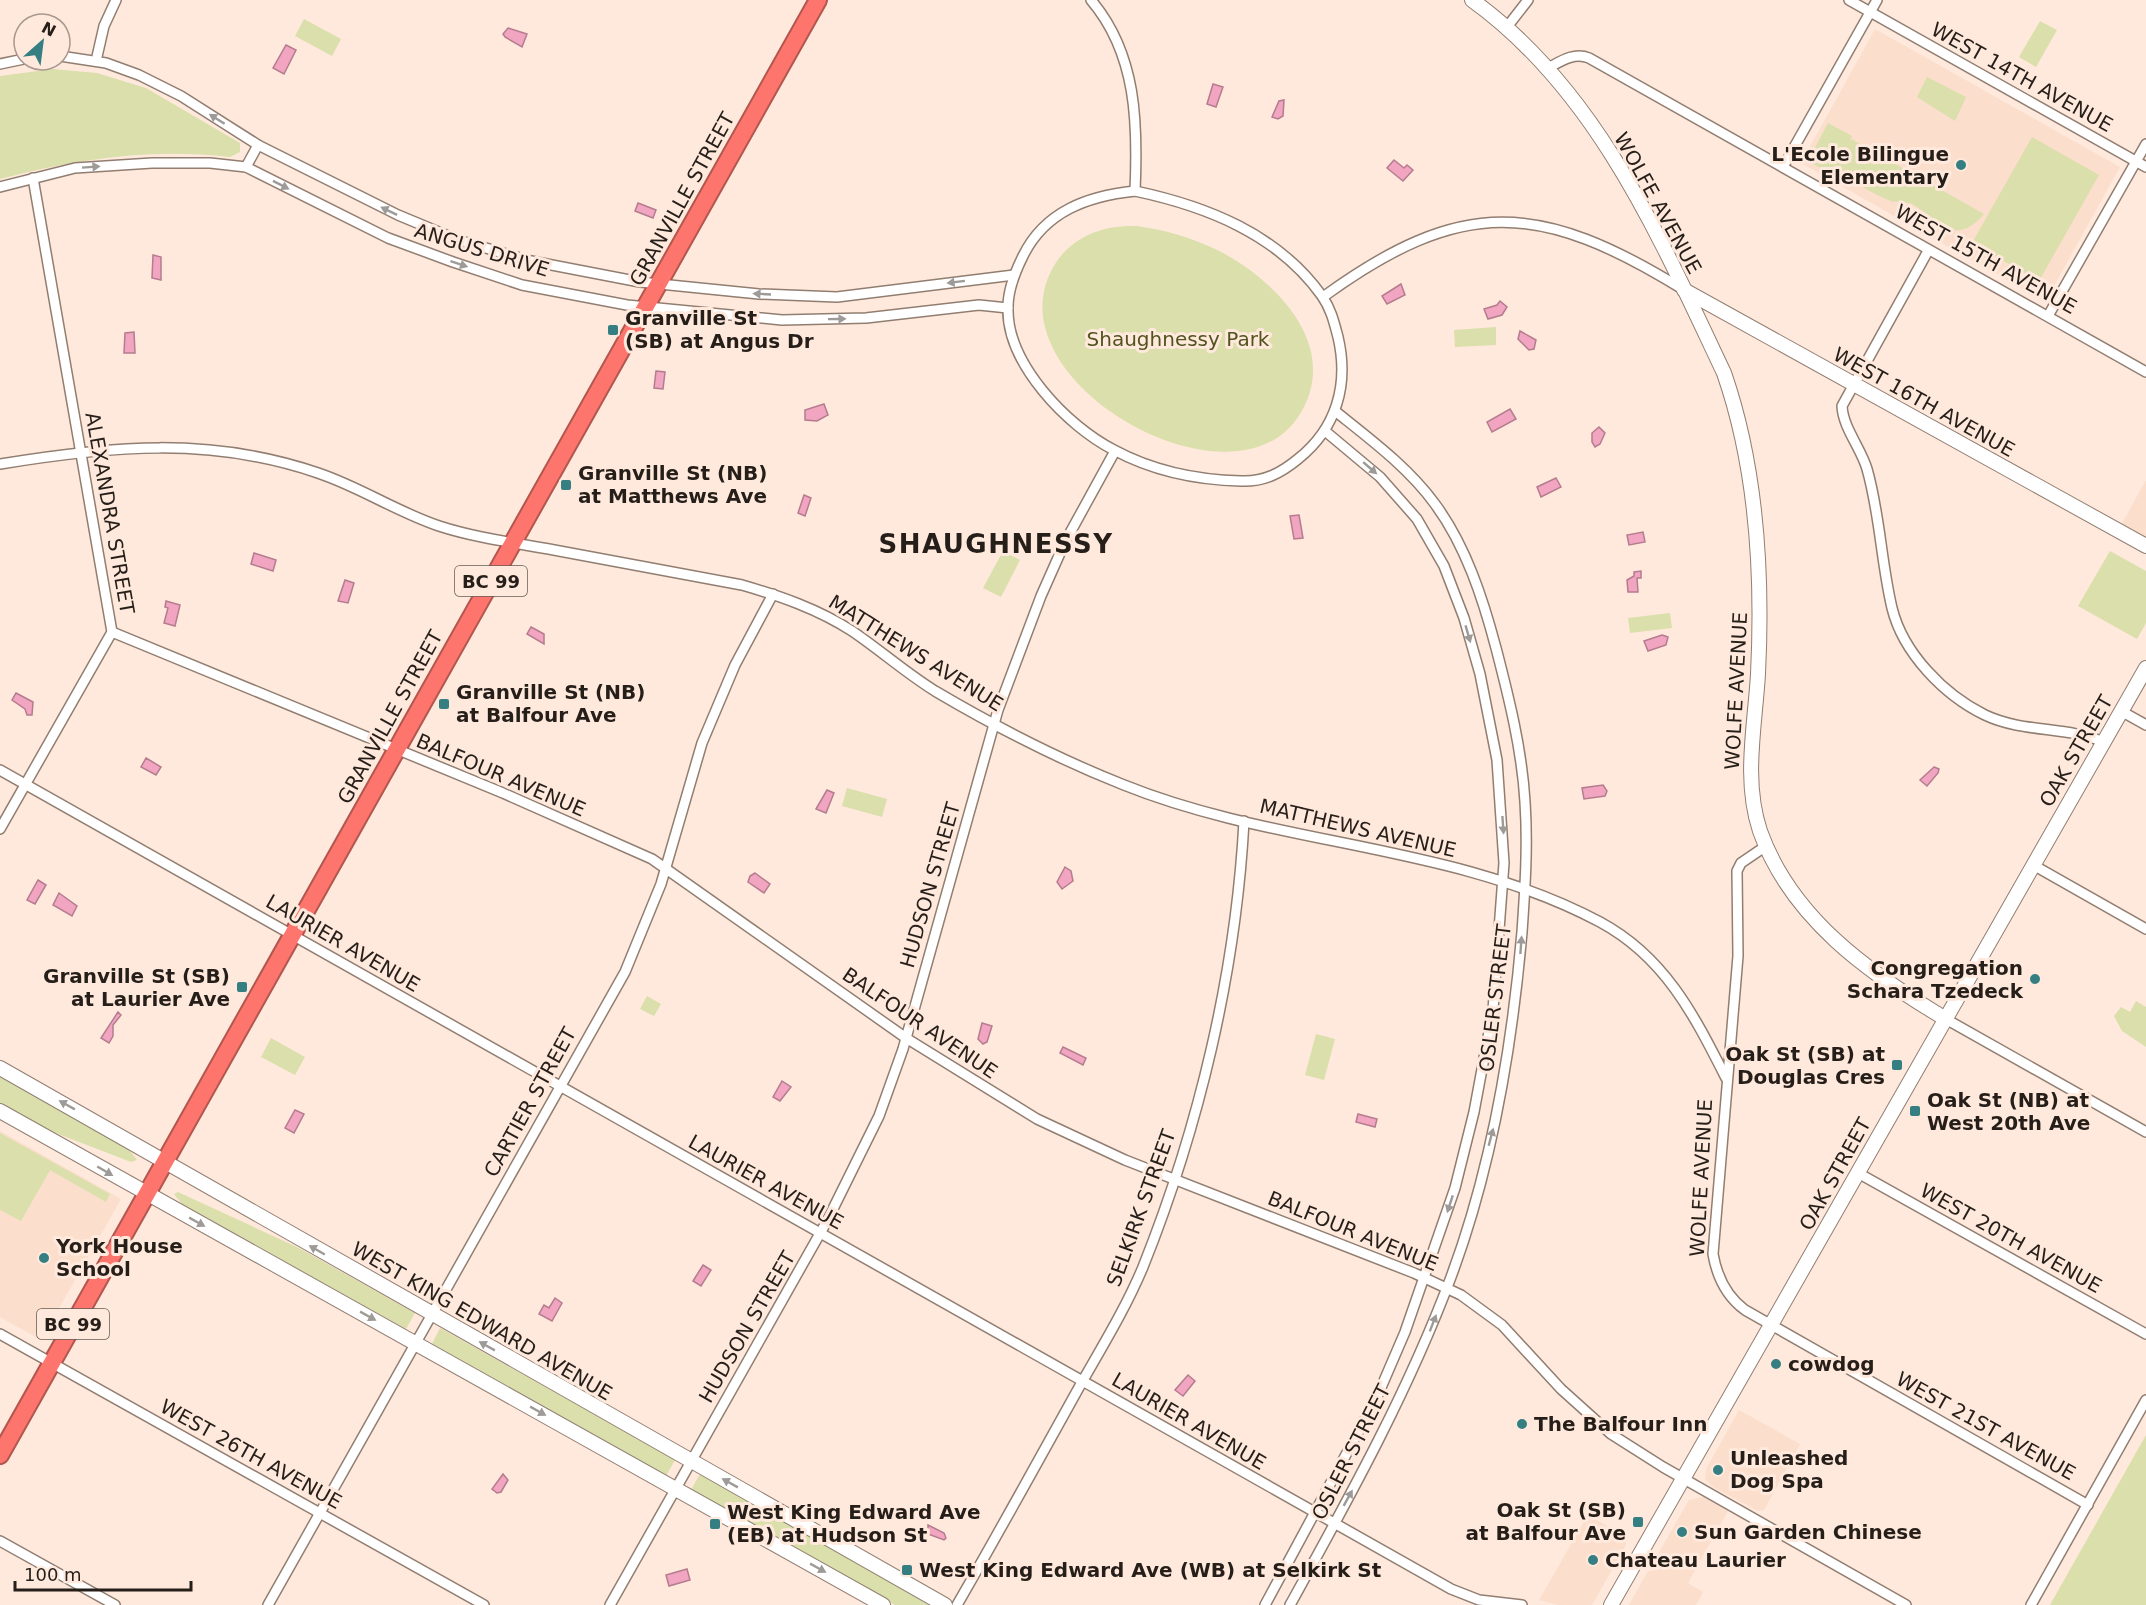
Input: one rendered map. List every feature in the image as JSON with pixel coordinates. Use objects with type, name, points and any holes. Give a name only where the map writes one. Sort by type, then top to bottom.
[{"type":"highway","name":"GRANVILLE STREET","points":[[0,1455],[818,0]]},
{"type":"main road","points":[[1472,0],[1507,27],[1548,68]]},
{"type":"main road","name":"WOLFE AVENUE","points":[[1548,68],[1611,155],[1633,191],[1724,373],[1732,397],[1748,472],[1757,548],[1759,616],[1750,775],[1754,804],[1766,846]]},
{"type":"main road","name":"WEST 16TH AVENUE","points":[[1684,290],[2146,546]]},
{"type":"main road","name":"OAK STREET","points":[[1611,1605],[1772,1326],[1944,1018],[2146,668]]},
{"type":"main road","points":[[1766,846],[1794,893],[1837,942],[1882,980],[1944,1018]]},
{"type":"main road","name":"WEST KING EDWARD AVENUE","points":[[0,1068],[945,1605]]},
{"type":"main road","points":[[0,1112],[883,1605]]},
{"type":"street","points":[[96,61],[104,27],[116,0]]},
{"type":"street","points":[[1091,0],[1119,42],[1130,80],[1135,111],[1135,191]]},
{"type":"street","points":[[1507,27],[1528,0]]},
{"type":"street","name":"WEST 14TH AVENUE","points":[[1849,0],[2146,167]]},
{"type":"street","points":[[1783,167],[1877,0]]},
{"type":"street","name":"WEST 15TH AVENUE","points":[[1548,68],[1579,55],[1589,58],[2146,372]]},
{"type":"street","name":"ANGUS DRIVE","points":[[72,58],[96,61],[138,75],[181,96],[258,145],[398,216],[458,240],[578,271],[658,284],[759,294],[837,297],[1014,275]]},
{"type":"street","points":[[2048,316],[2146,144]]},
{"type":"street","points":[[246,167],[258,145]]},
{"type":"street","name":"ANGUS DRIVE","points":[[0,187],[75,168],[152,163],[210,163],[246,167],[388,238],[453,262],[522,285],[645,308],[782,320],[866,318],[979,305],[1008,308]]},
{"type":"street","name":"ALEXANDRA STREET","points":[[0,829],[112,632],[33,178]]},
{"type":"street","points":[[1135,191],[1181,201],[1226,217],[1275,249],[1323,297],[1333,317],[1342,355],[1343,384],[1335,411],[1325,431],[1309,450],[1282,472],[1257,481],[1211,480],[1170,472],[1115,451],[1090,435],[1055,405],[1026,368],[1011,334],[1008,308],[1014,275],[1028,245],[1041,230],[1072,205],[1103,194],[1135,191]]},
{"type":"street","points":[[1323,297],[1392,252],[1430,234],[1472,222],[1503,221],[1542,226],[1571,233],[1640,263],[1684,290]]},
{"type":"street","points":[[1928,251],[1843,401],[1842,411],[1867,468],[1892,610],[1904,639],[1936,680],[1963,702],[1985,715],[2019,726],[2085,734],[2104,742]]},
{"type":"street","name":"OSLER STREET","points":[[1290,1605],[1396,1407],[1446,1288],[1475,1197],[1495,1120],[1515,1010],[1526,889],[1525,802],[1520,758],[1486,609],[1470,569],[1436,505],[1394,459],[1335,411]]},
{"type":"street","name":"OSLER STREET","points":[[1265,1605],[1377,1397],[1425,1278],[1455,1188],[1476,1101],[1493,1010],[1502,881],[1504,838],[1497,760],[1480,674],[1464,618],[1444,566],[1417,519],[1380,477],[1325,431]]},
{"type":"street","name":"MATTHEWS AVENUE","points":[[0,464],[81,452],[147,448],[224,449],[273,459],[353,485],[438,526],[742,585],[773,594],[810,608],[851,631],[932,689],[994,724],[1127,786],[1244,821],[1388,851],[1502,881],[1601,922],[1640,949],[1679,991],[1726,1078]]},
{"type":"street","name":"HUDSON STREET","points":[[610,1605],[821,1233],[879,1116],[906,1038],[994,724],[1041,596],[1065,542],[1115,451]]},
{"type":"street","name":"CARTIER STREET","points":[[268,1605],[625,972],[643,932],[666,868],[702,743],[735,665],[773,594]]},
{"type":"street","name":"BALFOUR AVENUE","points":[[112,632],[503,793],[652,859],[906,1038],[1036,1119],[1173,1179],[1446,1288],[1475,1304],[1502,1325],[1561,1389],[1611,1434],[1683,1478],[1906,1605]]},
{"type":"street","points":[[2121,711],[2146,725]]},
{"type":"street","name":"LAURIER AVENUE","points":[[0,770],[1465,1595],[1494,1602],[1522,1605]]},
{"type":"street","name":"SELKIRK STREET","points":[[957,1605],[1083,1381],[1142,1268],[1173,1179],[1200,1090],[1219,1010],[1235,922],[1244,821]]},
{"type":"street","name":"WOLFE AVENUE","points":[[1766,846],[1742,863],[1737,871],[1738,956],[1713,1254],[1716,1271],[1735,1303],[1772,1326]]},
{"type":"street","points":[[2032,865],[2146,928]]},
{"type":"street","points":[[1944,1018],[2146,1132]]},
{"type":"street","name":"WEST 20TH AVENUE","points":[[1858,1173],[2146,1334]]},
{"type":"street","name":"WEST 21ST AVENUE","points":[[1772,1326],[2088,1505]]},
{"type":"street","name":"WEST 26TH AVENUE","points":[[0,1334],[484,1605]]},
{"type":"street","points":[[2031,1605],[2146,1400]]},
{"type":"street","points":[[0,1541],[115,1605]]},
{"type":"shaded area","points":[[508,28],[527,34],[522,47],[505,37],[503,34]]},
{"type":"shaded area","name":"L'Ecole Bilingue Elementary","points":[[1875,29],[2120,167],[2045,302],[1801,163]]},
{"type":"shaded area","points":[[286,45],[296,50],[284,74],[273,68]]},
{"type":"shaded area","points":[[1213,84],[1223,87],[1216,107],[1207,104]]},
{"type":"shaded area","points":[[1284,100],[1283,116],[1278,119],[1272,117],[1279,101]]},
{"type":"shaded area","points":[[1394,160],[1404,168],[1407,165],[1413,170],[1403,181],[1387,168]]},
{"type":"shaded area","points":[[638,203],[656,210],[653,218],[635,211]]},
{"type":"shaded area","points":[[153,255],[161,257],[161,280],[152,278]]},
{"type":"shaded area","points":[[1401,284],[1405,295],[1387,304],[1382,296]]},
{"type":"shaded area","points":[[1500,301],[1507,307],[1502,315],[1488,319],[1484,309],[1497,305]]},
{"type":"shaded area","points":[[1520,331],[1536,340],[1534,349],[1529,350],[1518,339]]},
{"type":"shaded area","points":[[134,332],[135,353],[124,353],[125,333]]},
{"type":"shaded area","points":[[656,371],[665,372],[663,389],[654,388]]},
{"type":"shaded area","points":[[824,404],[828,415],[817,421],[805,420],[805,410]]},
{"type":"shaded area","points":[[1510,409],[1516,419],[1492,432],[1487,422]]},
{"type":"shaded area","points":[[1599,427],[1605,433],[1600,444],[1595,447],[1592,442],[1592,433]]},
{"type":"shaded area","points":[[1556,478],[1561,487],[1541,497],[1537,487]]},
{"type":"shaded area","points":[[2146,480],[2146,538],[2121,525]]},
{"type":"shaded area","points":[[804,495],[811,498],[805,516],[798,513]]},
{"type":"shaded area","points":[[1299,515],[1303,538],[1294,539],[1290,516]]},
{"type":"shaded area","points":[[1643,532],[1645,542],[1629,545],[1627,535]]},
{"type":"shaded area","points":[[254,553],[276,560],[273,571],[251,564]]},
{"type":"shaded area","points":[[1641,571],[1641,578],[1637,578],[1638,592],[1628,592],[1627,580],[1634,576],[1634,572]]},
{"type":"shaded area","points":[[345,580],[354,583],[348,603],[338,601]]},
{"type":"shaded area","points":[[166,601],[180,605],[175,626],[164,623],[168,608],[165,607]]},
{"type":"shaded area","points":[[531,627],[544,634],[544,644],[527,634]]},
{"type":"shaded area","points":[[1662,635],[1668,637],[1666,645],[1648,651],[1644,641]]},
{"type":"shaded area","points":[[16,693],[33,702],[32,715],[27,715],[25,709],[12,700]]},
{"type":"shaded area","points":[[146,758],[161,767],[156,775],[141,767]]},
{"type":"shaded area","points":[[1934,767],[1939,769],[1938,773],[1927,786],[1920,780]]},
{"type":"shaded area","points":[[1603,785],[1607,791],[1605,796],[1584,799],[1582,788]]},
{"type":"shaded area","points":[[827,790],[834,793],[826,813],[816,809]]},
{"type":"shaded area","points":[[1065,867],[1071,871],[1073,881],[1062,889],[1057,882]]},
{"type":"shaded area","points":[[755,873],[770,884],[764,893],[748,882],[750,876]]},
{"type":"shaded area","points":[[38,880],[46,885],[35,904],[27,900]]},
{"type":"shaded area","points":[[59,893],[77,906],[72,916],[53,905]]},
{"type":"shaded area","points":[[118,1012],[121,1015],[113,1025],[113,1036],[109,1043],[101,1038]]},
{"type":"shaded area","points":[[982,1023],[992,1026],[987,1042],[983,1044],[978,1039]]},
{"type":"shaded area","points":[[1063,1047],[1086,1058],[1083,1065],[1060,1053]]},
{"type":"shaded area","points":[[782,1081],[791,1087],[780,1101],[773,1097]]},
{"type":"shaded area","points":[[295,1110],[304,1114],[294,1133],[285,1128]]},
{"type":"shaded area","points":[[1358,1114],[1377,1119],[1375,1127],[1356,1122]]},
{"type":"shaded area","name":"York House School","points":[[0,1131],[121,1199],[41,1340],[0,1317]]},
{"type":"shaded area","points":[[703,1265],[711,1270],[701,1286],[693,1281]]},
{"type":"shaded area","points":[[555,1298],[562,1303],[552,1321],[539,1314],[544,1305],[549,1308]]},
{"type":"shaded area","points":[[1188,1375],[1195,1381],[1183,1396],[1175,1390]]},
{"type":"shaded area","points":[[1739,1410],[1800,1444],[1764,1510],[1758,1511],[1713,1487],[1705,1479],[1706,1469]]},
{"type":"shaded area","points":[[503,1474],[508,1480],[501,1492],[497,1493],[492,1489]]},
{"type":"shaded area","points":[[1703,1497],[1728,1511],[1688,1583],[1703,1592],[1696,1605],[1629,1605],[1648,1571],[1657,1570],[1661,1562],[1658,1554],[1689,1500]]},
{"type":"shaded area","name":"Chateau Laurier","points":[[1588,1515],[1625,1536],[1626,1545],[1592,1605],[1558,1605],[1539,1600]]},
{"type":"shaded area","points":[[928,1525],[944,1533],[946,1538],[944,1540],[928,1534]]},
{"type":"shaded area","points":[[687,1569],[690,1580],[669,1586],[666,1575]]},
{"type":"green space","points":[[304,19],[341,39],[332,56],[295,36]]},
{"type":"green space","points":[[2040,21],[2057,30],[2036,67],[2019,57]]},
{"type":"green space","points":[[72,71],[97,73],[146,88],[240,143],[240,152],[230,157],[171,154],[114,157],[0,179],[0,76]]},
{"type":"green space","points":[[1927,77],[1966,97],[1955,121],[1917,97]]},
{"type":"green space","points":[[1828,123],[1852,136],[1845,150],[1851,139],[1984,214],[1965,229],[1948,228],[1912,204],[1891,201],[1834,170],[1831,174],[1808,161]]},
{"type":"green space","points":[[2032,137],[2099,175],[2039,281],[1972,243]]},
{"type":"green space","name":"Shaughnessy Park","points":[[1137,226],[1196,241],[1238,262],[1280,297],[1296,318],[1308,341],[1313,366],[1310,391],[1298,417],[1265,444],[1221,452],[1172,443],[1123,420],[1081,387],[1053,348],[1042,305],[1057,261],[1073,244],[1092,233],[1114,227]]},
{"type":"green space","points":[[1496,327],[1496,345],[1455,347],[1454,330]]},
{"type":"green space","points":[[1003,551],[1020,560],[1001,597],[983,588]]},
{"type":"green space","points":[[2110,551],[2146,571],[2146,623],[2137,639],[2078,606]]},
{"type":"green space","points":[[1670,613],[1672,628],[1630,633],[1628,618]]},
{"type":"green space","points":[[847,788],[887,799],[882,817],[842,806]]},
{"type":"green space","points":[[647,996],[661,1004],[654,1016],[640,1009]]},
{"type":"green space","points":[[2136,1001],[2146,1007],[2146,1047],[2122,1031],[2114,1016],[2121,1007],[2130,1012]]},
{"type":"green space","points":[[1316,1034],[1335,1039],[1324,1080],[1305,1075]]},
{"type":"green space","points":[[271,1038],[305,1057],[295,1075],[261,1057]]},
{"type":"green space","points":[[0,1075],[126,1146],[137,1160],[131,1162],[53,1132],[0,1105]]},
{"type":"green space","points":[[0,1133],[110,1194],[106,1202],[50,1170],[21,1221],[0,1210]]},
{"type":"green space","points":[[178,1192],[299,1248],[415,1313],[406,1329],[182,1204],[174,1194]]},
{"type":"green space","points":[[440,1328],[672,1458],[675,1460],[666,1476],[432,1344]]},
{"type":"green space","points":[[2146,1435],[2146,1605],[2050,1605]]},
{"type":"green space","points":[[700,1474],[933,1605],[895,1605],[691,1490]]},
{"type":"place","name":"L'Ecole Bilingue Elementary","points":[[1961,165]]},
{"type":"place","name":"Granville St (SB) at Angus Dr","points":[[613,330]]},
{"type":"place","name":"Granville St (NB) at Matthews Ave","points":[[566,485]]},
{"type":"place","name":"Granville St (NB) at Balfour Ave","points":[[444,704]]},
{"type":"place","name":"Congregation Schara Tzedeck","points":[[2035,979]]},
{"type":"place","name":"Granville St (SB) at Laurier Ave","points":[[242,987]]},
{"type":"place","name":"Oak St (SB) at Douglas Cres","points":[[1897,1065]]},
{"type":"place","name":"Oak St (NB) at West 20th Ave","points":[[1915,1111]]},
{"type":"place","name":"York House School","points":[[44,1258]]},
{"type":"place","name":"cowdog","points":[[1776,1364]]},
{"type":"place","name":"The Balfour Inn","points":[[1522,1424]]},
{"type":"place","name":"Unleashed Dog Spa","points":[[1718,1470]]},
{"type":"place","name":"Oak St (SB) at Balfour Ave","points":[[1638,1522]]},
{"type":"place","name":"West King Edward Ave (EB) at Hudson St","points":[[715,1524]]},
{"type":"place","name":"Sun Garden Chinese","points":[[1682,1532]]},
{"type":"place","name":"Chateau Laurier","points":[[1593,1560]]},
{"type":"place","name":"West King Edward Ave (WB) at Selkirk St","points":[[907,1570]]},
{"type":"district","name":"SHAUGHNESSY","points":[[996,544]]}]
